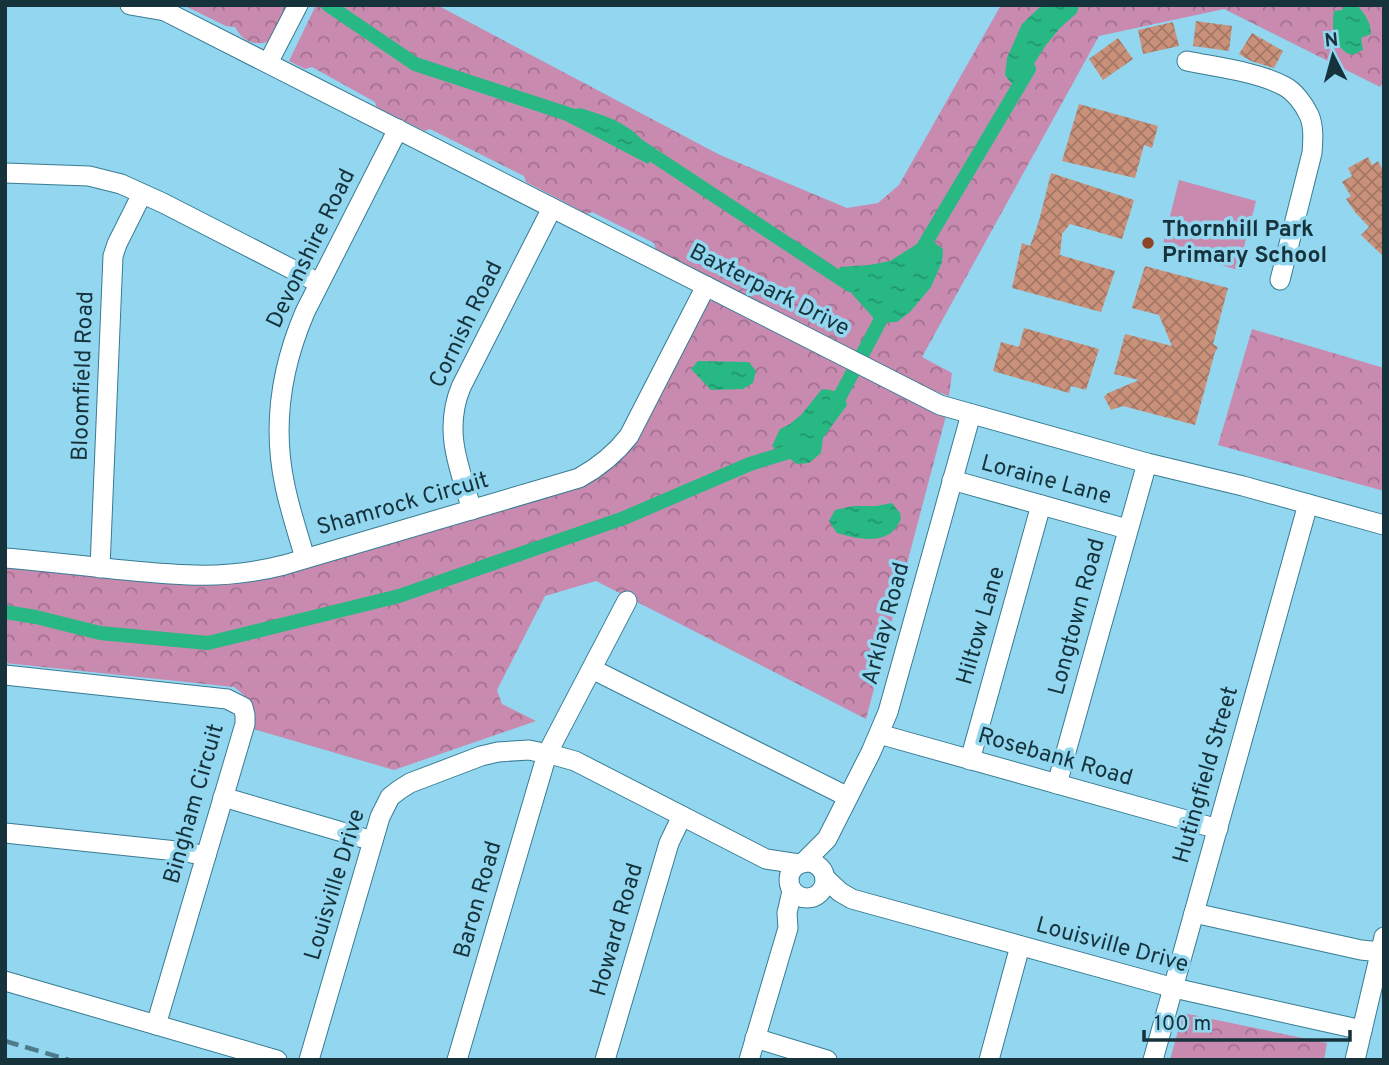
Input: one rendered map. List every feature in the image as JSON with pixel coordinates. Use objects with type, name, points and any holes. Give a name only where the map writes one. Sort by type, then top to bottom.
[{"type":"street","name":"Baxterpark Drive","points":[[130,5],[160,8],[940,405],[1147,463],[1384,524]]},
{"type":"street","points":[[268,63],[298,5]]},
{"type":"street","points":[[1187,61],[1258,76],[1285,86],[1302,102],[1310,117],[1312,153],[1280,280]]},
{"type":"street","name":"Devonshire Road","points":[[305,558],[285,486],[280,451],[279,422],[288,356],[304,312],[398,129]]},
{"type":"street","points":[[5,173],[89,176],[121,184],[319,283]]},
{"type":"street","name":"Bloomfield Road","points":[[100,568],[112,263],[117,244],[142,194]]},
{"type":"street","name":"Cornish Road","points":[[472,510],[453,446],[455,405],[467,375],[552,208]]},
{"type":"street","name":"Shamrock Circuit","points":[[5,558],[178,576],[216,576],[260,570],[579,478],[612,456],[629,436],[706,286]]},
{"type":"street","name":"Arklay Road","points":[[801,863],[827,839],[888,712],[971,414]]},
{"type":"street","name":"Longtown Road","points":[[1057,784],[1147,463]]},
{"type":"street","name":"Loraine Lane","points":[[952,481],[1127,528]]},
{"type":"street","name":"Hutingfield Street","points":[[1153,1060],[1308,504]]},
{"type":"street","name":"Hiltow Lane","points":[[970,760],[1041,505]]},
{"type":"street","name":"Baron Road","points":[[457,1060],[547,754],[627,601]]},
{"type":"street","points":[[592,669],[848,797]]},
{"type":"street","name":"Bingham Circuit","points":[[5,676],[227,699],[243,707],[245,724],[156,1025]]},
{"type":"street","name":"Rosebank Road","points":[[879,734],[1218,829]]},
{"type":"street","name":"Louisville Drive","points":[[309,1060],[380,817],[390,797],[410,783],[481,756],[529,750],[575,761],[766,859],[801,863]]},
{"type":"street","points":[[223,797],[373,841]]},
{"type":"street","name":"Howard Road","points":[[605,1060],[669,843],[682,816]]},
{"type":"street","points":[[5,833],[206,856]]},
{"type":"street","name":"Arklay Road","points":[[824,874],[827,839]]},
{"type":"street","name":"Louisville Drive","points":[[766,859],[791,888]]},
{"type":"street","points":[[749,1060],[788,928],[790,873],[801,863],[812,862],[824,874],[824,888],[788,928]]},
{"type":"street","name":"Louisville Drive","points":[[824,874],[840,892],[852,899]]},
{"type":"street","points":[[791,888],[803,898],[814,897]]},
{"type":"street","name":"Louisville Drive","points":[[814,897],[852,899],[1174,988],[1362,1030]]},
{"type":"street","points":[[1194,913],[1361,950],[1381,958],[1354,1060]]},
{"type":"street","points":[[989,1060],[1020,946]]},
{"type":"street","points":[[5,981],[277,1060]]},
{"type":"street","points":[[755,1038],[827,1060]]},
{"type":"green space","points":[[183,5],[289,5],[270,41],[254,43],[245,39],[235,27],[226,26]]},
{"type":"green space","points":[[316,5],[437,5],[720,155],[847,208],[878,203],[899,185],[1001,5],[1384,5],[1384,81],[1380,87],[1224,9],[1099,36],[922,357],[952,373],[949,396],[929,389],[656,250],[654,243],[592,212],[587,214],[526,182],[524,176],[430,129],[425,131],[377,108],[375,102],[312,67],[305,69],[289,61]]},
{"type":"green space","points":[[1179,180],[1256,201],[1238,270],[1162,248]]},
{"type":"green space","points":[[722,300],[947,412],[866,719],[596,581],[545,596],[497,690],[502,704],[536,721],[394,770],[250,728],[250,704],[234,687],[5,663],[5,562],[195,582],[606,469],[703,310],[710,301]]},
{"type":"green space","points":[[1252,329],[1384,368],[1384,491],[1218,445]]},
{"type":"green space","points":[[1183,1013],[1327,1043],[1324,1060],[1170,1060]]},
{"type":"water","points":[[1042,5],[1079,5],[1077,13],[1046,45],[1021,84],[1011,83],[1005,75],[1007,58],[1022,24]]},
{"type":"water","points":[[1345,5],[1357,5],[1367,18],[1371,30],[1371,34],[1361,38],[1363,50],[1352,55],[1341,48],[1335,38],[1333,25],[1334,11],[1342,10]]},
{"type":"water","points":[[580,108],[613,119],[639,136],[654,155],[648,164],[562,119],[563,112]]},
{"type":"water","points":[[934,242],[943,249],[942,262],[931,287],[910,312],[897,322],[878,323],[836,276],[840,267],[890,261],[917,244]]},
{"type":"water","points":[[698,361],[749,362],[756,371],[753,383],[743,389],[711,390],[691,369]]},
{"type":"water","points":[[822,389],[841,394],[847,405],[823,438],[821,453],[809,463],[797,464],[772,446],[780,429],[801,415]]},
{"type":"water","points":[[892,503],[901,519],[889,534],[875,539],[837,533],[829,521],[835,510]]},
{"type":"building","points":[[1196,21],[1232,26],[1229,51],[1193,46]]},
{"type":"building","points":[[1173,22],[1179,46],[1143,54],[1138,30]]},
{"type":"building","points":[[1252,33],[1283,51],[1274,68],[1239,54]]},
{"type":"building","points":[[1118,38],[1133,59],[1103,80],[1089,59]]},
{"type":"building","points":[[1079,104],[1158,126],[1152,148],[1144,145],[1135,178],[1062,161]]},
{"type":"building","points":[[1368,157],[1372,165],[1378,161],[1384,172],[1384,257],[1361,235],[1369,227],[1346,199],[1351,196],[1342,182],[1352,176],[1348,168]]},
{"type":"building","points":[[1051,173],[1134,200],[1122,239],[1070,224],[1062,234],[1060,255],[1115,271],[1101,312],[1012,288],[1022,243],[1030,246]]},
{"type":"building","points":[[1145,266],[1228,288],[1213,344],[1218,347],[1195,425],[1123,406],[1111,410],[1104,397],[1139,380],[1114,374],[1125,334],[1172,346],[1159,315],[1132,308]]},
{"type":"building","points":[[1024,328],[1099,349],[1086,390],[1071,386],[1069,393],[993,371],[1001,342],[1019,347]]},
{"type":"waterway","points":[[328,5],[415,64],[580,118]]},
{"type":"waterway","points":[[916,259],[1029,69]]},
{"type":"waterway","points":[[639,146],[850,285]]},
{"type":"waterway","points":[[832,408],[888,306]]},
{"type":"waterway","points":[[5,612],[100,633],[208,643],[399,596],[624,518],[750,464],[792,451],[799,443]]},
{"type":"railway","points":[[5,1041],[69,1060]]},
{"type":"place","name":"Thornhill Park Primary School","points":[[1148,243]]}]
